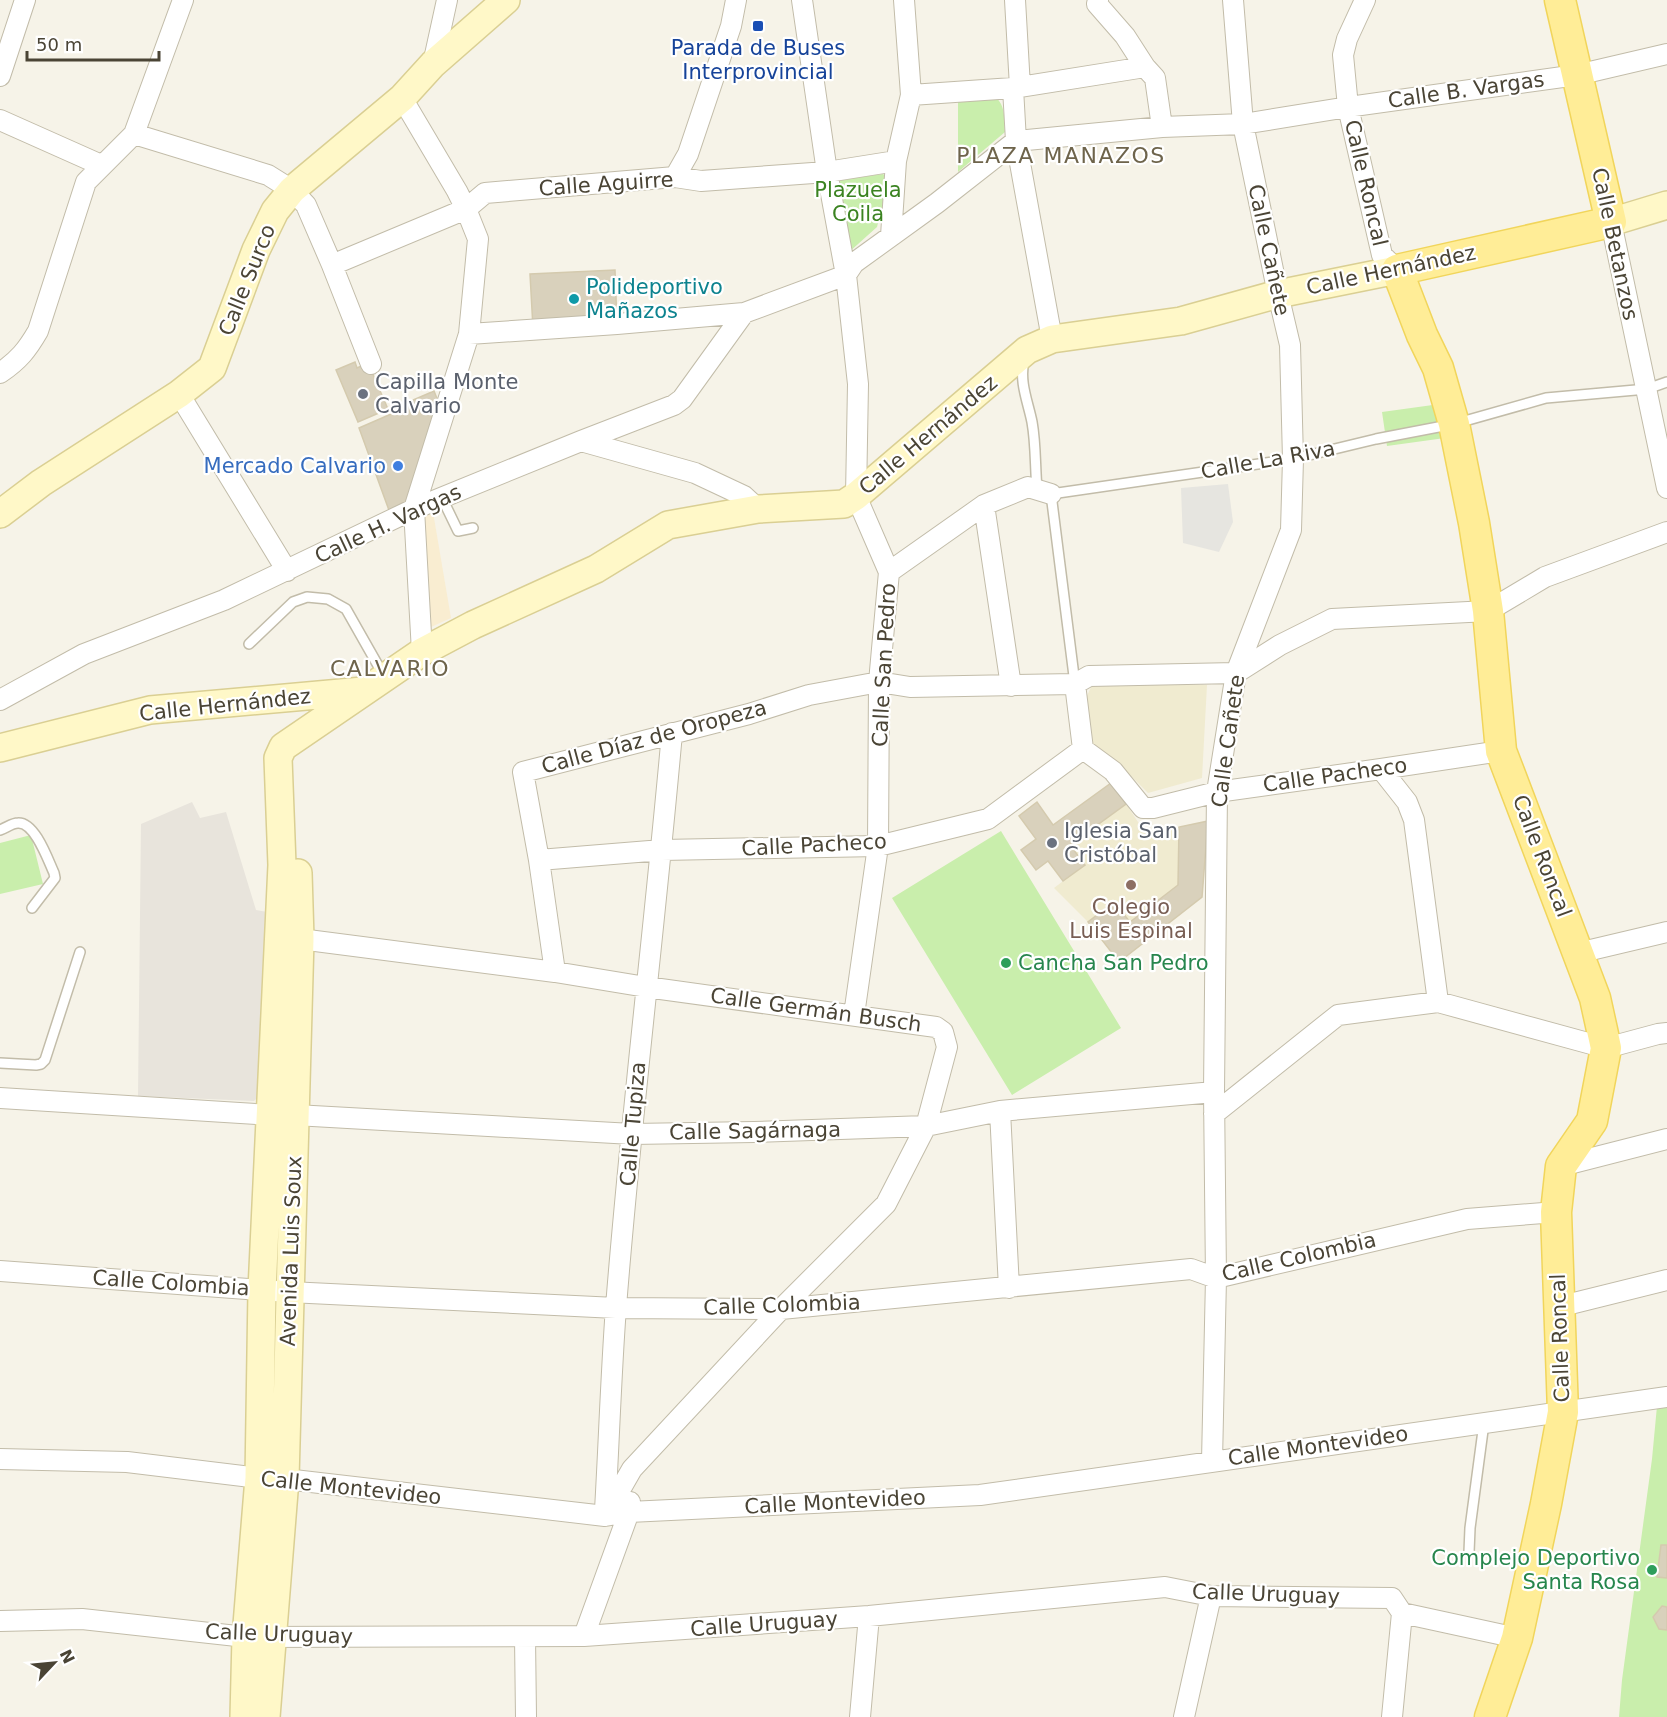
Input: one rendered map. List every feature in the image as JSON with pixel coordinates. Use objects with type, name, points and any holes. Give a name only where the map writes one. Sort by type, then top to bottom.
[{"type":"main road","name":"Calle Surco","points":[[0,514],[41,483],[179,394],[212,368],[256,250],[275,211],[292,190],[402,98],[433,64],[506,0]]},
{"type":"main road","name":"Calle Betanzos","points":[[1560,0],[1611,222]]},
{"type":"main road","name":"Calle Hernández","points":[[0,748],[150,710],[376,684],[422,652],[472,625],[596,569],[668,525],[758,509],[844,504],[1027,350],[1052,339],[1181,321],[1278,294],[1611,222],[1667,205]]},
{"type":"main road","name":"Calle Roncal","points":[[1397,270],[1422,335],[1438,368],[1454,424],[1474,523],[1488,611],[1501,751],[1595,998],[1606,1048],[1592,1121],[1561,1166],[1556,1212],[1563,1412],[1517,1638],[1490,1717]]},
{"type":"main road","name":"Avenida Luis Soux","points":[[244,1717],[259,1636],[290,1292],[283,1115],[282,865],[278,758],[282,747],[376,684]]},
{"type":"main road","name":"Avenida Luis Soux","points":[[272,1479],[262,1290],[283,1115],[300,939],[298,871],[280,786]]},
{"type":"main road","name":"Avenida Luis Soux","points":[[259,1636],[267,1717]]},
{"type":"street","points":[[0,76],[25,0]]},
{"type":"street","points":[[0,373],[28,349],[38,331],[86,182],[134,134],[183,0]]},
{"type":"street","points":[[433,64],[447,0]]},
{"type":"street","points":[[675,177],[688,154],[731,26],[736,0]]},
{"type":"street","name":"Calle San Pedro","points":[[802,0],[827,172],[846,275],[858,384],[856,496],[889,572],[879,682],[878,846],[854,1015]]},
{"type":"street","points":[[891,236],[896,161],[911,95],[904,0]]},
{"type":"street","points":[[1015,0],[1016,141],[1052,339]]},
{"type":"street","points":[[1098,0],[1097,4],[1125,36],[1155,78],[1162,127]]},
{"type":"street","name":"Calle Cañete","points":[[1212,1461],[1216,1278],[1214,1092],[1217,792],[1236,673],[1291,530],[1293,459],[1290,345],[1243,124],[1233,0]]},
{"type":"street","name":"Calle Roncal","points":[[1365,0],[1347,39],[1343,55],[1348,107],[1382,255],[1397,270]]},
{"type":"street","name":"Calle B. Vargas","points":[[1016,141],[1162,127],[1243,124],[1577,75],[1667,54]]},
{"type":"street","points":[[911,95],[1017,87],[1145,67]]},
{"type":"street","points":[[402,98],[466,209],[478,239],[469,334],[414,509],[422,652]]},
{"type":"street","points":[[0,120],[101,165]]},
{"type":"street","points":[[134,134],[268,175],[292,190],[306,205],[333,265],[371,364]]},
{"type":"street","points":[[469,334],[744,313],[846,275],[854,263],[937,203],[1016,141]]},
{"type":"street","name":"Calle Aguirre","points":[[333,265],[466,209],[485,193],[675,177],[701,181],[827,172],[896,161]]},
{"type":"street","name":"Calle Betanzos","points":[[1611,222],[1667,488]]},
{"type":"street","name":"Calle H. Vargas","points":[[0,700],[84,654],[224,600],[414,509],[674,405],[682,399],[744,313]]},
{"type":"street","points":[[179,394],[287,571]]},
{"type":"street","points":[[581,441],[695,473],[744,496],[758,509]]},
{"type":"street","name":"Calle La Riva","points":[[889,572],[984,505],[1028,487],[1044,492]]},
{"type":"street","points":[[984,505],[1011,686]]},
{"type":"street","points":[[1236,673],[1280,645],[1332,619],[1488,611],[1545,577],[1667,532]]},
{"type":"street","name":"Calle Díaz de Oropeza","points":[[555,972],[539,860],[523,772],[748,714],[809,695],[879,682],[910,687],[1011,686],[1075,684],[1089,676],[1236,673]]},
{"type":"street","points":[[1075,684],[1083,748]]},
{"type":"street","name":"Calle Tupiza","points":[[605,1516],[616,1308],[672,733]]},
{"type":"street","name":"Calle Pacheco","points":[[539,860],[662,850],[878,846],[988,819],[1083,748],[1113,771],[1143,808],[1153,808],[1217,792],[1501,751]]},
{"type":"street","points":[[1381,770],[1407,802],[1414,820],[1438,1002]]},
{"type":"street","points":[[1578,952],[1667,932]]},
{"type":"street","name":"Calle Germán Busch","points":[[300,939],[555,972],[646,987],[854,1015],[936,1027],[943,1032],[946,1047],[926,1126],[886,1204],[782,1309],[632,1469],[605,1516]]},
{"type":"street","points":[[1214,1114],[1338,1015],[1438,1002],[1606,1048],[1667,1033]]},
{"type":"street","name":"Calle Sagárnaga","points":[[0,1098],[632,1134],[926,1126],[1000,1111],[1214,1092]]},
{"type":"street","points":[[1000,1111],[1008,1288]]},
{"type":"street","points":[[1561,1166],[1667,1139]]},
{"type":"street","name":"Calle Colombia","points":[[0,1271],[290,1292],[616,1308],[782,1309],[1191,1269],[1216,1278],[1467,1219],[1556,1212]]},
{"type":"street","points":[[1558,1307],[1667,1280]]},
{"type":"street","name":"Calle Montevideo","points":[[0,1459],[127,1462],[605,1516],[629,1512],[980,1495],[1667,1397]]},
{"type":"street","points":[[584,1635],[629,1512],[632,1469]]},
{"type":"street","name":"Calle Uruguay","points":[[0,1621],[82,1619],[259,1636],[584,1635],[869,1616],[1165,1587],[1211,1596],[1392,1598],[1402,1612],[1517,1638]]},
{"type":"street","points":[[1184,1717],[1211,1596]]},
{"type":"street","points":[[1392,1717],[1402,1612]]},
{"type":"street","points":[[860,1717],[869,1616]]},
{"type":"street","points":[[525,1636],[526,1717]]},
{"type":"lane","points":[[1027,350],[1023,366],[1025,397],[1032,422],[1075,684]]},
{"type":"lane","name":"Calle La Riva","points":[[1044,492],[1293,459],[1376,439],[1454,424],[1546,398],[1647,389],[1667,382]]},
{"type":"lane","points":[[442,498],[458,531],[473,528]]},
{"type":"lane","points":[[249,644],[292,602],[307,597],[328,599],[346,609],[376,684]]},
{"type":"lane","points":[[0,830],[17,823],[23,823],[33,830],[54,873],[55,878],[32,908]]},
{"type":"lane","points":[[0,1063],[36,1065],[45,1060],[80,952]]},
{"type":"lane","points":[[1469,1551],[1484,1423]]},
{"type":"shaded area","points":[[1228,484],[1233,522],[1219,552],[1183,543],[1181,488]]},
{"type":"shaded area","name":"Mercado Calvario","points":[[433,512],[451,618],[431,627],[422,516]]},
{"type":"shaded area","points":[[1093,683],[1207,685],[1202,778],[1148,793],[1116,761],[1091,746],[1086,698]]},
{"type":"shaded area","points":[[192,802],[200,818],[226,812],[256,910],[273,913],[259,1096],[254,1101],[138,1096],[141,824]]},
{"type":"shaded area","name":"Colegio Luis Espinal","points":[[1126,804],[1146,834],[1208,821],[1202,897],[1119,962],[1088,922],[1054,888],[1083,866],[1070,845]]},
{"type":"green space","points":[[992,95],[1002,106],[1005,132],[958,172],[958,100]]},
{"type":"green space","name":"Plazuela Coila","points":[[883,174],[889,178],[877,227],[848,253],[838,180]]},
{"type":"green space","points":[[1440,404],[1445,438],[1387,446],[1382,412]]},
{"type":"green space","name":"Cancha San Pedro","points":[[1001,831],[1121,1028],[1012,1095],[892,898]]},
{"type":"green space","points":[[31,835],[43,884],[0,894],[0,843]]},
{"type":"green space","name":"Complejo Deportivo Santa Rosa","points":[[1667,1405],[1667,1717],[1619,1717],[1657,1406]]},
{"type":"building","name":"Polideportivo Mañazos","points":[[615,270],[617,324],[533,328],[530,274]]},
{"type":"building","points":[[355,362],[357,368],[368,363],[388,409],[358,422],[336,370]]},
{"type":"building","name":"Mercado Calvario","points":[[434,391],[442,411],[411,505],[390,513],[359,428],[405,408],[406,403]]},
{"type":"building","points":[[1111,783],[1126,804],[1070,845],[1085,865],[1063,881],[1048,861],[1036,870],[1021,850],[1036,839],[1019,816],[1037,802],[1053,825]]},
{"type":"building","points":[[1208,821],[1202,897],[1119,962],[1088,922],[1114,902],[1130,922],[1178,885],[1179,827]]},
{"type":"building","points":[[1661,1545],[1667,1545],[1667,1578],[1657,1577]]},
{"type":"building","points":[[1662,1606],[1667,1607],[1667,1630],[1659,1629],[1653,1617]]},
{"type":"place","name":"Parada de Buses Interprovincial","points":[[758,26]]},
{"type":"place","name":"Polideportivo Mañazos","points":[[574,299]]},
{"type":"place","name":"Capilla Monte Calvario","points":[[363,394]]},
{"type":"place","name":"Mercado Calvario","points":[[398,466]]},
{"type":"place","name":"Iglesia San Cristóbal","points":[[1052,843]]},
{"type":"place","name":"Colegio Luis Espinal","points":[[1131,885]]},
{"type":"place","name":"Cancha San Pedro","points":[[1006,963]]},
{"type":"place","name":"Complejo Deportivo Santa Rosa","points":[[1652,1570]]},
{"type":"district","name":"PLAZA MANAZOS","points":[[1061,155]]},
{"type":"district","name":"CALVARIO","points":[[390,668]]}]
